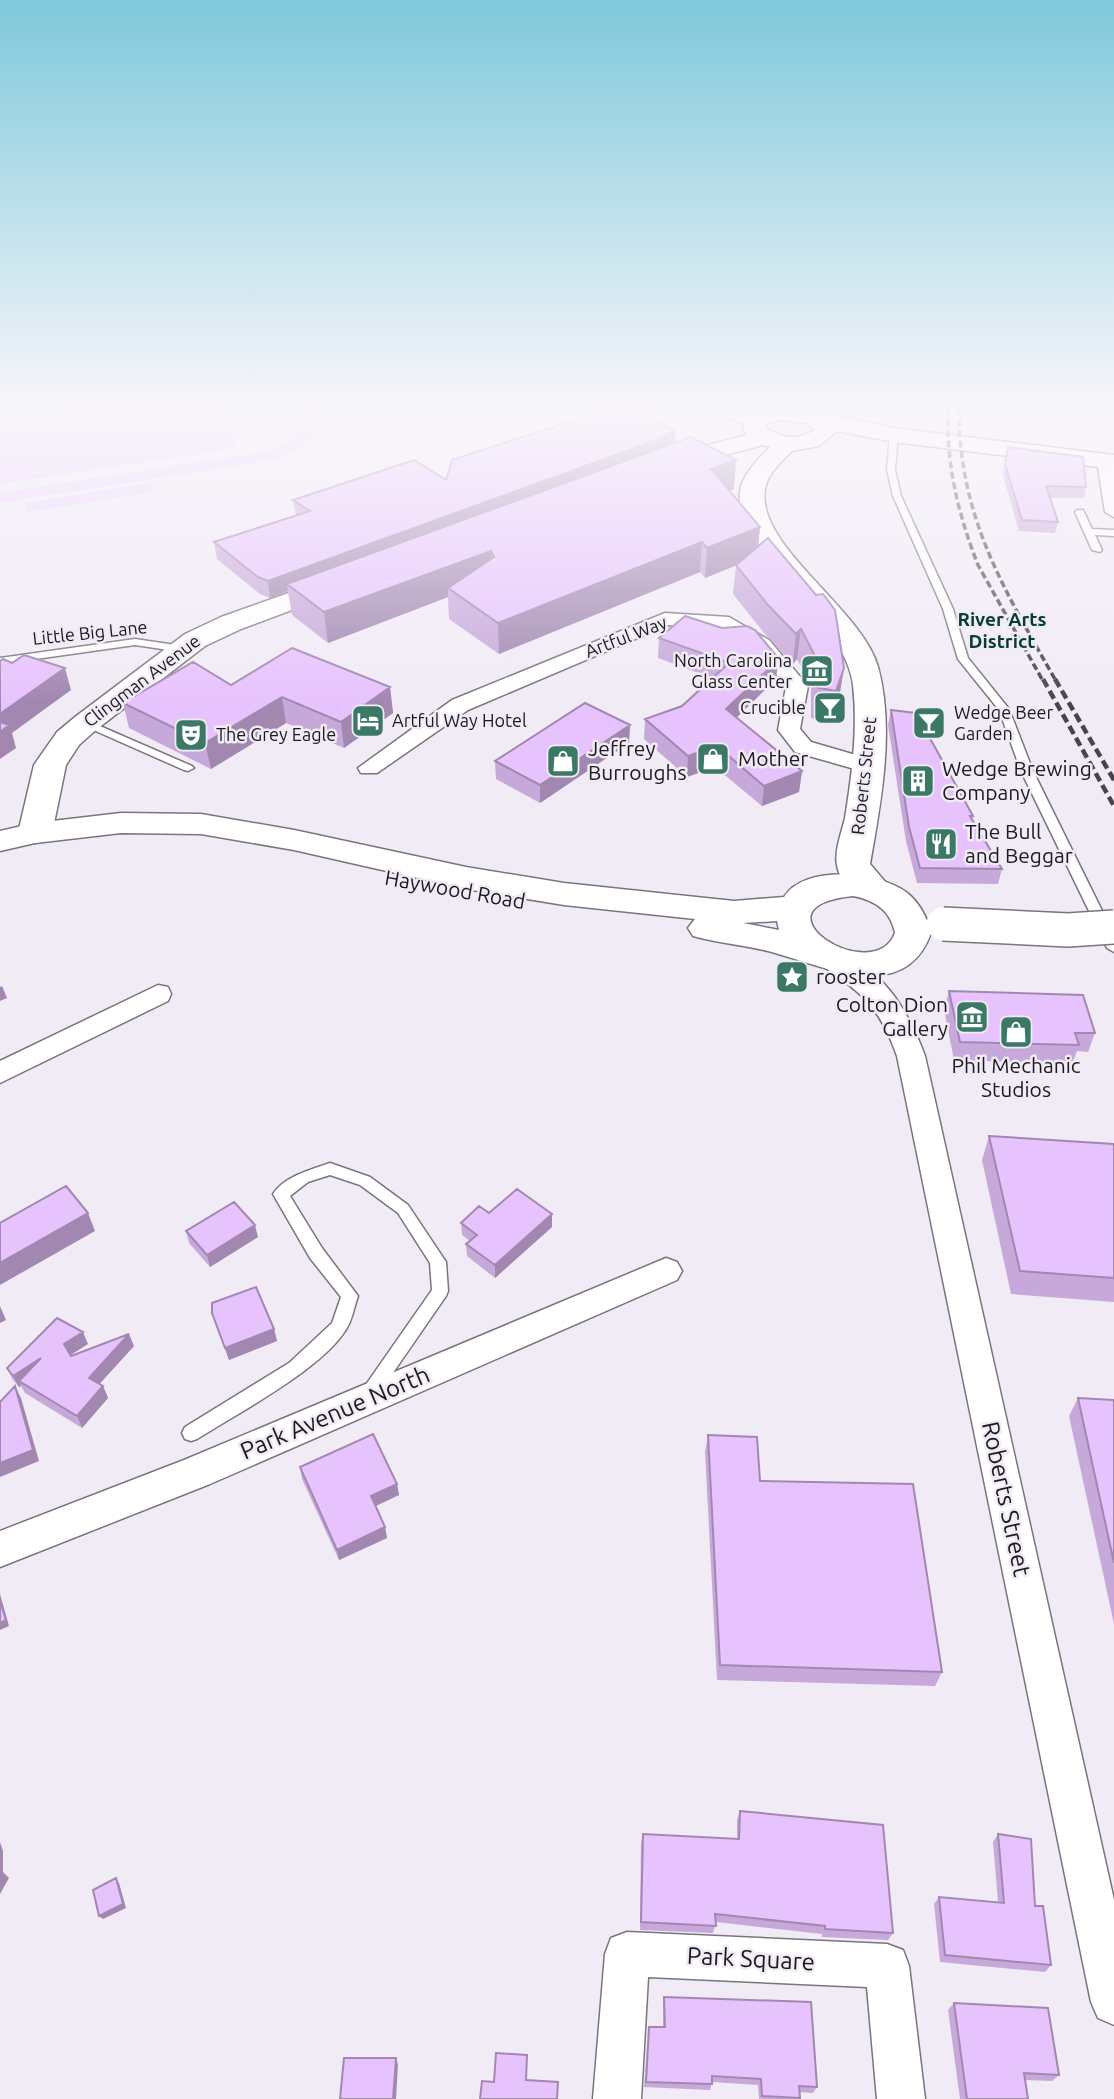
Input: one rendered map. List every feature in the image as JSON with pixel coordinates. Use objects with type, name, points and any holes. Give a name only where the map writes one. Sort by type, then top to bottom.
[{"type":"main road","name":"Roberts Street","points":[[753,507],[754,519],[801,581],[839,623],[862,660],[871,711],[865,765],[842,875]]},
{"type":"main road","name":"Clingman Avenue","points":[[35,833],[50,765],[68,739],[86,723],[182,649],[231,623],[362,575]]},
{"type":"main road","name":"Haywood Road","points":[[35,833],[121,823],[201,824],[294,840],[463,885],[733,932],[862,964],[892,958]]},
{"type":"main road","points":[[0,841],[35,833]]},
{"type":"main road","points":[[822,955],[794,930],[794,908],[802,898],[842,875],[853,885],[876,891],[928,923],[1068,930],[1114,928]]},
{"type":"main road","name":"Haywood Road","points":[[463,885],[734,912],[794,908]]},
{"type":"main road","points":[[892,958],[928,923]]},
{"type":"street","name":"Artful Way","points":[[369,768],[460,705],[665,618],[722,621],[762,644],[797,686],[789,730],[803,747],[865,765]]},
{"type":"street","name":"Roberts Street","points":[[822,955],[887,1000],[898,1019],[911,1056],[1114,2003]]},
{"type":"street","name":"Roberts Street","points":[[887,1000],[886,975],[892,958]]},
{"type":"street","points":[[0,1073],[158,994]]},
{"type":"street","name":"Park Avenue North","points":[[0,1549],[365,1401],[666,1271]]},
{"type":"street","name":"Park Square","points":[[617,2099],[627,1954],[887,1966],[901,2099]]},
{"type":"lane","points":[[902,507],[948,608],[963,659],[1004,709],[1027,771],[1114,948]]},
{"type":"lane","points":[[1080,512],[1097,550]]},
{"type":"lane","points":[[1090,533],[1114,533]]},
{"type":"lane","name":"Little Big Lane","points":[[0,661],[135,642],[182,649]]},
{"type":"lane","points":[[86,723],[188,768]]},
{"type":"lane","points":[[191,1433],[295,1368],[339,1327],[350,1296],[316,1253],[281,1194],[303,1178],[330,1169],[365,1181],[403,1209],[438,1262],[440,1291],[365,1401]]},
{"type":"shaded area","points":[[25,507],[59,507],[27,512]]},
{"type":"building","points":[[304,507],[472,507],[268,581],[258,577],[214,542],[310,511]]},
{"type":"building","points":[[499,507],[743,507],[760,527],[707,548],[702,542],[498,623],[448,588],[494,557],[491,551],[324,612],[287,584]]},
{"type":"building","points":[[1018,507],[1053,507],[1058,522],[1022,520]]},
{"type":"building","points":[[768,538],[816,595],[823,594],[835,610],[844,668],[836,691],[815,687],[815,656],[801,629],[796,634],[736,565]]},
{"type":"building","points":[[685,616],[722,628],[747,626],[755,630],[779,659],[726,709],[802,771],[764,786],[717,746],[688,756],[645,719],[682,706],[729,663],[659,638]]},
{"type":"building","points":[[292,648],[390,687],[341,722],[282,697],[205,743],[123,703],[193,662],[231,685]]},
{"type":"building","points":[[24,655],[65,668],[0,714],[0,661],[3,659],[12,663]]},
{"type":"building","points":[[585,703],[630,725],[540,785],[495,761]]},
{"type":"building","points":[[891,710],[916,713],[973,816],[970,816],[1002,869],[920,868],[909,827]]},
{"type":"building","points":[[0,722],[9,725],[0,732]]},
{"type":"building","points":[[949,991],[1083,995],[1095,1033],[1075,1033],[1079,1045],[960,1042]]},
{"type":"building","points":[[989,1136],[1114,1144],[1114,1278],[1020,1271]]},
{"type":"building","points":[[66,1186],[88,1213],[0,1263],[0,1223]]},
{"type":"building","points":[[517,1189],[552,1214],[495,1265],[466,1244],[477,1235],[461,1223],[479,1206],[489,1213]]},
{"type":"building","points":[[234,1202],[255,1225],[207,1255],[186,1231]]},
{"type":"building","points":[[256,1287],[274,1329],[225,1348],[212,1313],[212,1303]]},
{"type":"building","points":[[57,1318],[83,1332],[64,1344],[71,1356],[129,1334],[89,1378],[103,1386],[77,1416],[19,1381],[41,1358],[13,1376],[7,1368]]},
{"type":"building","points":[[15,1386],[33,1450],[0,1463],[0,1402]]},
{"type":"building","points":[[1078,1398],[1114,1400],[1114,1563]]},
{"type":"building","points":[[373,1434],[397,1484],[371,1496],[385,1527],[337,1550],[300,1467]]},
{"type":"building","points":[[708,1435],[757,1437],[760,1481],[913,1484],[942,1672],[720,1665]]},
{"type":"building","points":[[0,1601],[6,1620],[0,1623]]},
{"type":"building","points":[[740,1811],[883,1825],[893,1933],[825,1929],[825,1926],[715,1914],[716,1926],[641,1922],[643,1834],[739,1839]]},
{"type":"building","points":[[998,1834],[1031,1839],[1035,1906],[1043,1906],[1051,1965],[945,1955],[939,1897],[1004,1903]]},
{"type":"building","points":[[116,1878],[123,1904],[99,1916],[93,1890]]},
{"type":"building","points":[[664,1997],[811,2002],[817,2087],[799,2086],[800,2098],[762,2096],[761,2079],[712,2076],[712,2084],[646,2082],[649,2027],[665,2027]]},
{"type":"building","points":[[954,2003],[1048,2008],[1059,2075],[1024,2073],[1028,2099],[967,2099]]},
{"type":"building","points":[[496,2053],[527,2055],[526,2080],[558,2082],[557,2099],[480,2099],[482,2081],[494,2082]]},
{"type":"building","points":[[344,2058],[396,2058],[393,2099],[340,2099]]},
{"type":"railway","points":[[959,507],[978,565],[1043,681]]},
{"type":"railway","points":[[973,507],[1002,583],[1056,681]]},
{"type":"railway","points":[[1043,679],[1114,806]]},
{"type":"railway","points":[[1055,679],[1114,780]]},
{"type":"place","name":"North Carolina Glass Center","points":[[817,671]]},
{"type":"place","name":"Crucible","points":[[830,708]]},
{"type":"place","name":"Artful Way Hotel","points":[[368,721]]},
{"type":"place","name":"Wedge Beer Garden","points":[[929,723]]},
{"type":"place","name":"The Grey Eagle","points":[[191,735]]},
{"type":"place","name":"Mother","points":[[713,759]]},
{"type":"place","name":"Jeffrey Burroughs","points":[[563,761]]},
{"type":"place","name":"Wedge Brewing Company","points":[[918,781]]},
{"type":"place","name":"The Bull and Beggar","points":[[941,844]]},
{"type":"place","name":"rooster","points":[[792,977]]},
{"type":"place","name":"Colton Dion Gallery","points":[[972,1017]]},
{"type":"place","name":"Phil Mechanic Studios","points":[[1016,1032]]},
{"type":"district","name":"River Arts District","points":[[1002,630]]}]
